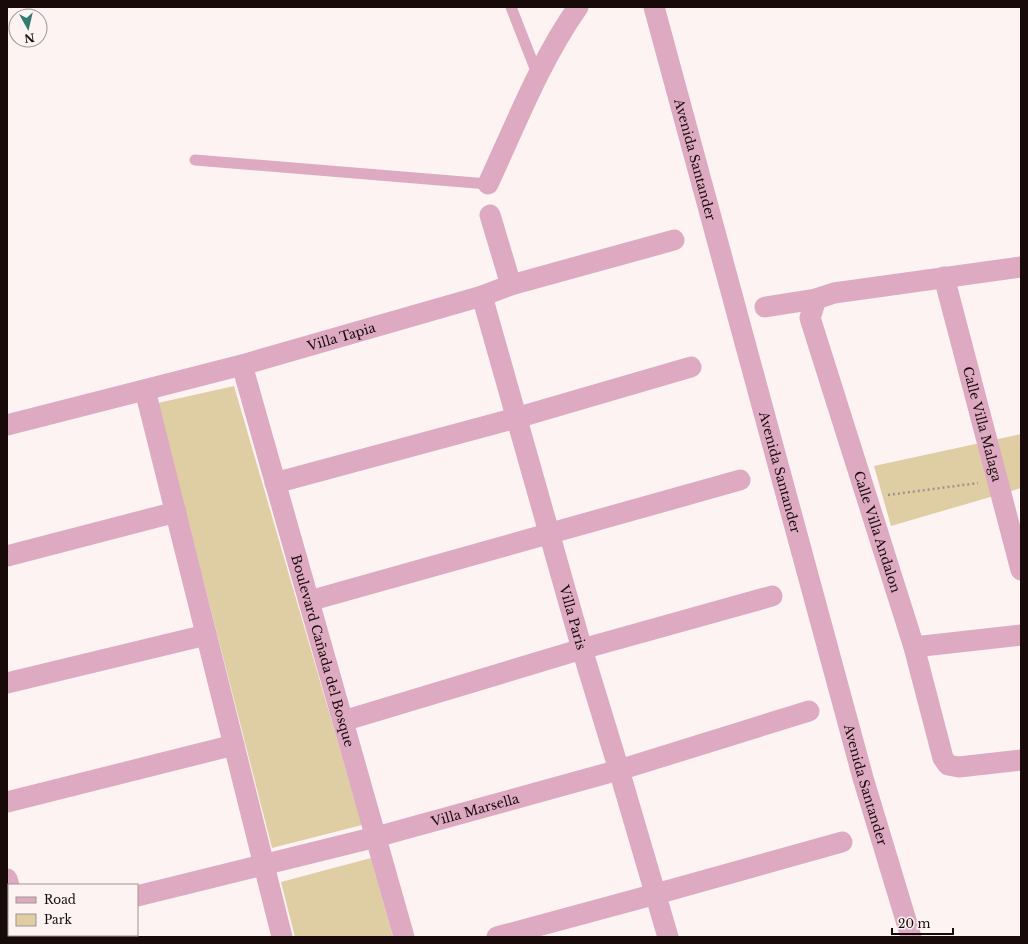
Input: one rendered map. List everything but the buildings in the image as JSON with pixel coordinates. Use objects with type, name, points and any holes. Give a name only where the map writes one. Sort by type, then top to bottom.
[{"type":"street","points":[[488,184],[538,76],[568,21],[578,7]]},
{"type":"street","name":"Avenida Santander","points":[[654,7],[862,778],[912,937]]},
{"type":"street","points":[[490,215],[511,284]]},
{"type":"street","name":"Villa Tapia","points":[[7,425],[242,365],[482,296],[511,284],[674,240]]},
{"type":"street","points":[[764,307],[816,299],[834,293],[1021,267]]},
{"type":"street","name":"Calle Villa Malaga","points":[[944,277],[1021,570]]},
{"type":"street","name":"Villa Paris","points":[[482,296],[582,649],[620,770],[668,937]]},
{"type":"street","name":"Calle Villa Andalon","points":[[816,299],[810,318],[914,647],[943,758],[948,765],[959,767],[1021,760]]},
{"type":"street","name":"Boulevard Cañada del Bosque","points":[[242,365],[404,937]]},
{"type":"street","points":[[275,484],[516,418],[691,367]]},
{"type":"street","points":[[145,390],[282,937]]},
{"type":"street","points":[[309,600],[740,480]]},
{"type":"street","points":[[7,556],[176,512]]},
{"type":"street","points":[[343,721],[582,649],[772,596]]},
{"type":"street","points":[[7,683],[206,635]]},
{"type":"street","points":[[914,647],[1021,635]]},
{"type":"street","name":"Villa Marsella","points":[[138,896],[376,837],[620,770],[809,711]]},
{"type":"street","points":[[7,802],[234,746]]},
{"type":"street","points":[[497,937],[842,842]]},
{"type":"lane","points":[[511,7],[538,76]]},
{"type":"lane","points":[[195,160],[488,184]]},
{"type":"path","points":[[866,498],[978,483],[997,478]]},
{"type":"green space","points":[[234,386],[362,825],[272,848],[158,403]]},
{"type":"green space","points":[[1021,434],[1021,488],[891,526],[874,466]]},
{"type":"green space","points":[[371,858],[393,937],[295,937],[281,882]]}]
